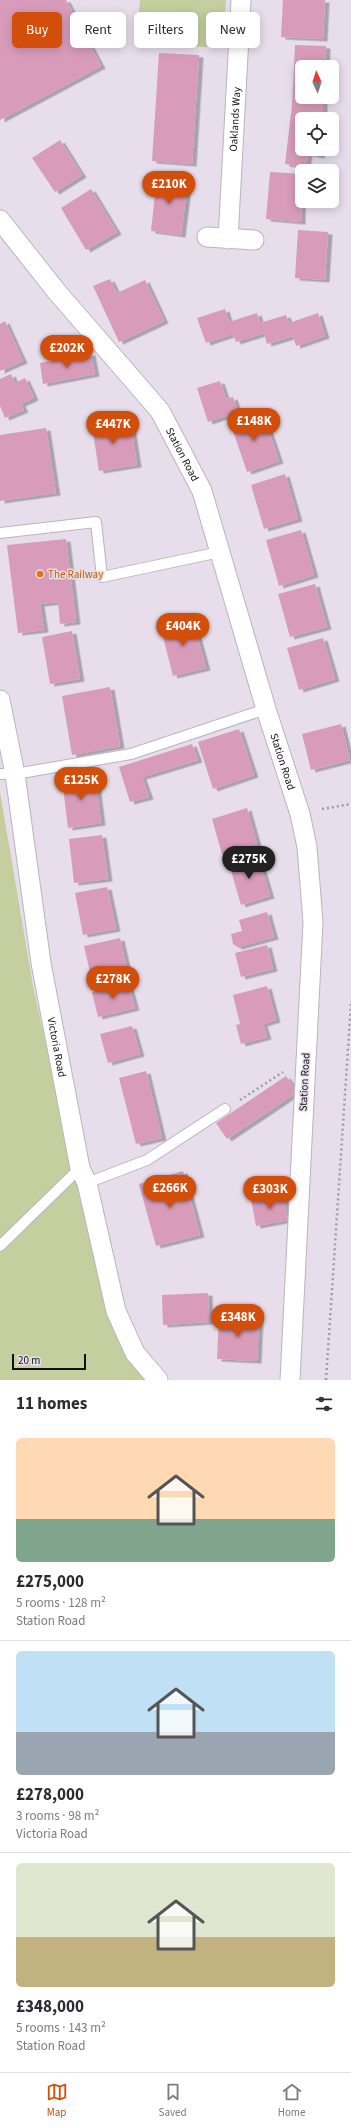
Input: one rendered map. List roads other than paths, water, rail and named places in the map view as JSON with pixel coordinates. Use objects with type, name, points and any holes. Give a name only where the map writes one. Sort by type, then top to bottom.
[{"type":"street","name":"Oaklands Way","points":[[228,239],[241,0]]},
{"type":"street","name":"Station Road","points":[[0,220],[56,292],[160,411],[202,491],[266,709],[300,814],[307,847],[313,922],[290,1380]]},
{"type":"street","points":[[207,237],[254,240]]},
{"type":"street","name":"Victoria Road","points":[[0,700],[8,774],[41,963],[83,1175],[116,1311],[135,1353],[158,1380]]},
{"type":"lane","points":[[0,533],[96,522],[102,577],[220,552]]},
{"type":"lane","points":[[8,774],[131,754],[266,709]]},
{"type":"lane","points":[[0,1246],[83,1175],[147,1160],[225,1109]]},
{"type":"place","name":"The Railway","points":[[40,574]]}]
